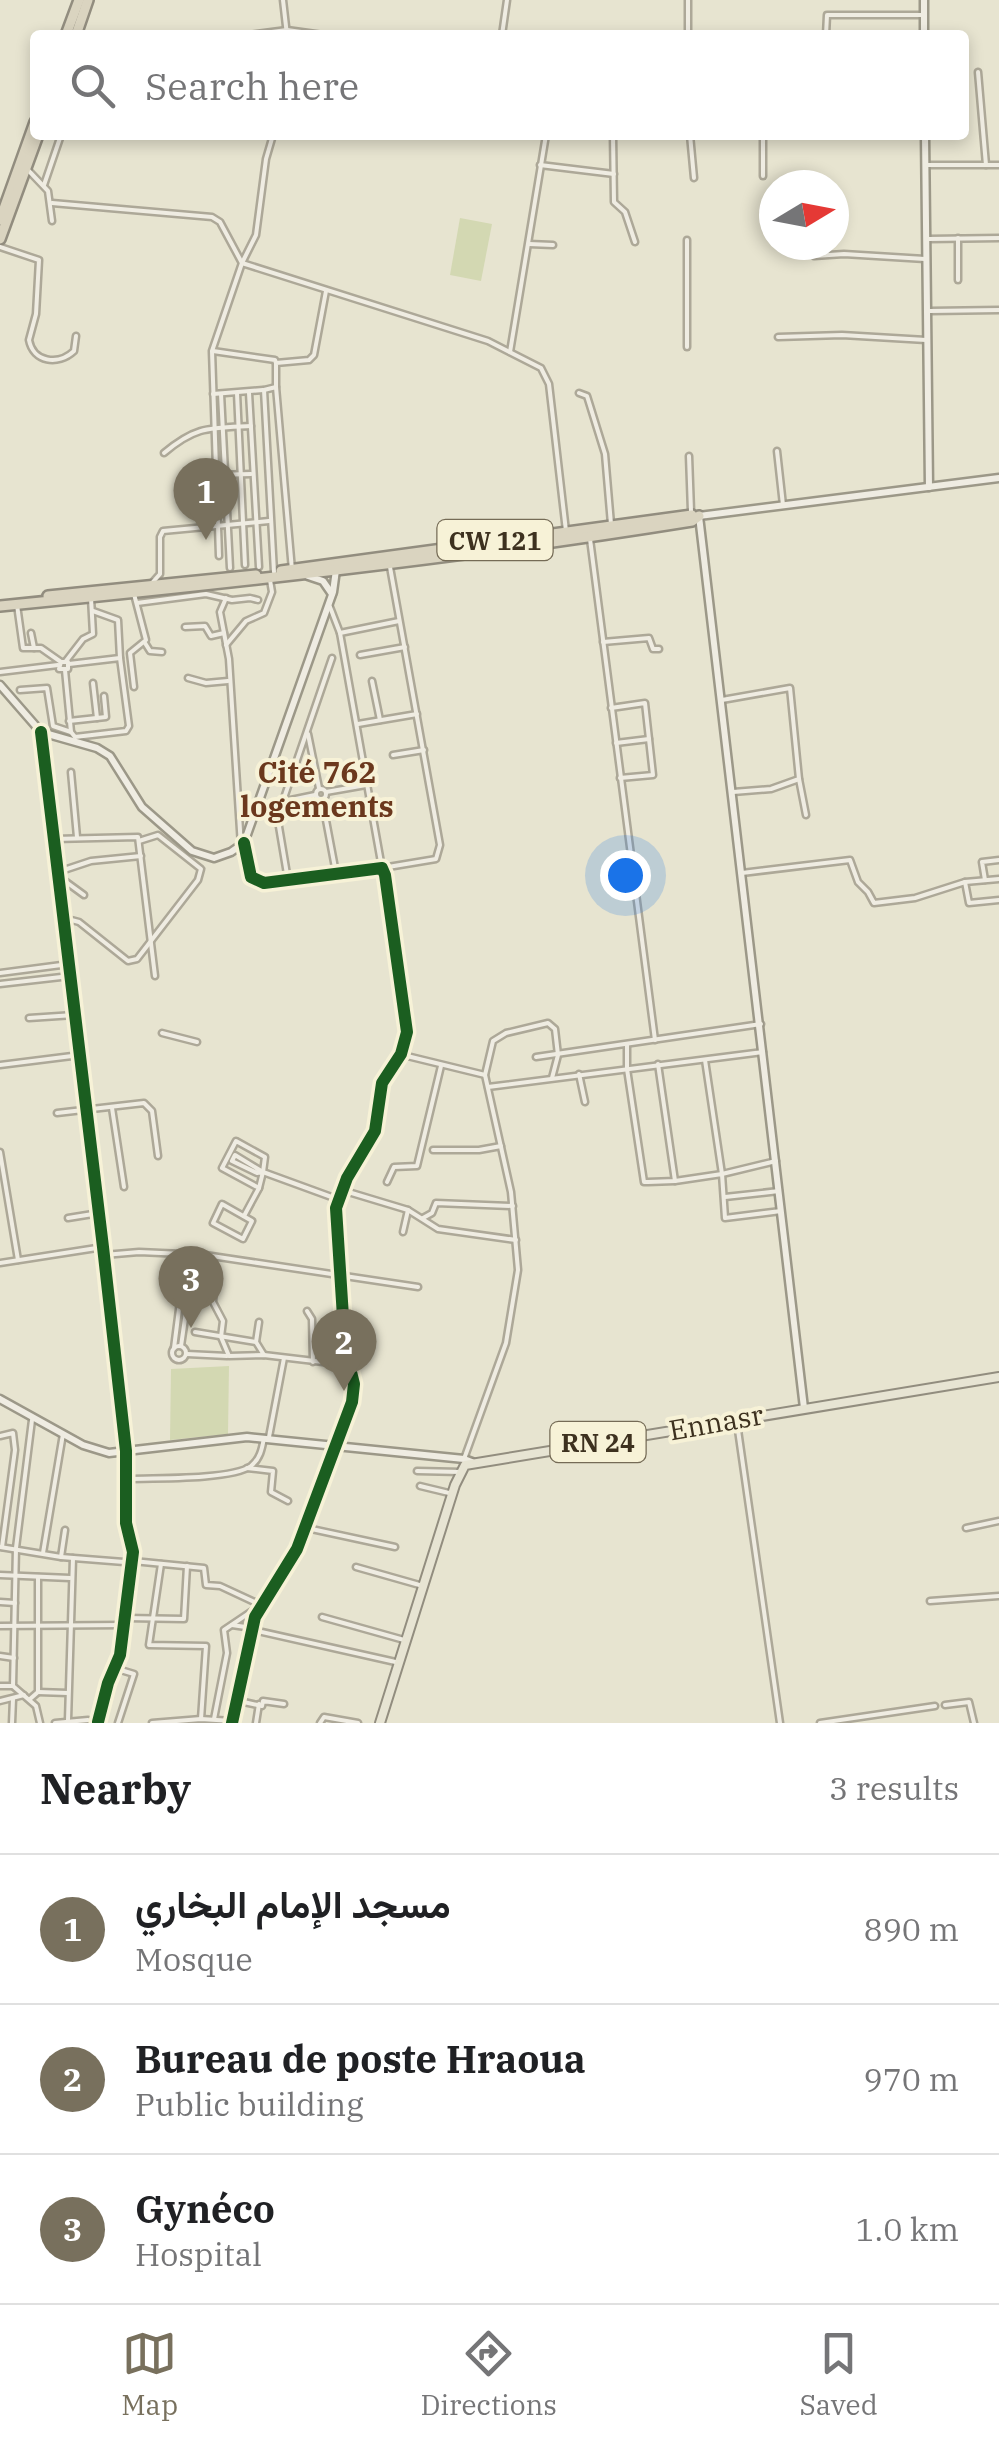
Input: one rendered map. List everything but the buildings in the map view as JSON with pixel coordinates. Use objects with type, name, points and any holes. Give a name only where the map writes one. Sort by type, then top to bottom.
[{"type":"highway","points":[[68,30],[79,0]]},
{"type":"highway","points":[[78,30],[88,0]]},
{"type":"highway","points":[[0,220],[30,136]]},
{"type":"highway","points":[[0,239],[36,140]]},
{"type":"highway","points":[[0,603],[136,598],[330,568],[356,568],[590,537],[692,520],[695,516]]},
{"type":"highway","name":"CW 121","points":[[0,603],[148,585],[272,576],[292,570],[330,568],[695,516]]},
{"type":"main road","name":"Ennasr","points":[[468,1460],[999,1376]]},
{"type":"main road","points":[[380,1723],[452,1494],[468,1460]]},
{"type":"street","points":[[283,0],[287,30]]},
{"type":"street","points":[[503,30],[507,0]]},
{"type":"street","points":[[688,0],[688,30]]},
{"type":"street","points":[[924,0],[924,30]]},
{"type":"street","points":[[826,30],[826,14],[924,15]]},
{"type":"street","points":[[978,72],[986,165]]},
{"type":"street","points":[[44,185],[59,140]]},
{"type":"street","points":[[219,556],[212,351],[242,263],[256,235],[272,140]]},
{"type":"street","points":[[510,353],[545,140]]},
{"type":"street","points":[[613,140],[614,202],[625,211],[635,242]]},
{"type":"street","points":[[690,140],[694,178]]},
{"type":"street","points":[[762,140],[763,170]]},
{"type":"street","points":[[925,140],[930,488]]},
{"type":"street","points":[[540,165],[614,174]]},
{"type":"street","points":[[926,165],[999,165]]},
{"type":"street","points":[[25,169],[44,185],[52,203],[52,221]]},
{"type":"street","points":[[52,203],[212,217],[220,222],[242,263],[488,341],[528,360],[546,375],[566,532]]},
{"type":"street","points":[[958,238],[958,280]]},
{"type":"street","points":[[925,239],[999,238]]},
{"type":"street","points":[[687,240],[688,347]]},
{"type":"street","points":[[528,244],[553,245]]},
{"type":"street","points":[[0,248],[39,260],[36,314],[28,340],[36,354],[47,360],[60,360],[74,351],[76,336]]},
{"type":"street","points":[[849,254],[925,259]]},
{"type":"street","points":[[212,351],[276,363],[309,360],[314,355],[326,291]]},
{"type":"street","points":[[925,312],[999,310]]},
{"type":"street","points":[[778,337],[842,335],[926,340]]},
{"type":"street","points":[[276,363],[292,570]]},
{"type":"street","points":[[213,394],[276,388]]},
{"type":"street","points":[[226,645],[246,621],[264,613],[272,592],[264,390]]},
{"type":"street","points":[[249,393],[259,567]]},
{"type":"street","points":[[221,394],[230,568]]},
{"type":"street","points":[[238,394],[245,566]]},
{"type":"street","points":[[579,394],[587,396],[605,454],[611,526]]},
{"type":"street","points":[[164,453],[182,436],[223,426],[251,426]]},
{"type":"street","points":[[777,450],[784,505]]},
{"type":"street","points":[[688,456],[722,700],[804,1408]]},
{"type":"street","points":[[216,475],[254,474]]},
{"type":"street","name":"CW 121","points":[[695,516],[999,478]]},
{"type":"street","points":[[148,585],[158,580],[160,574],[163,531],[269,521]]},
{"type":"street","points":[[590,537],[655,1040]]},
{"type":"street","points":[[226,598],[220,612],[242,845],[252,877],[264,882],[288,880],[432,861],[440,856],[390,562]]},
{"type":"street","points":[[330,568],[331,600]]},
{"type":"street","points":[[0,685],[41,732],[97,748],[110,756],[142,807],[198,854],[220,857],[242,845],[331,600],[341,581],[356,568]]},
{"type":"street","points":[[152,1723],[201,1719],[232,1722],[261,1605],[289,1565],[336,1448],[354,1388],[348,1365],[338,1200],[375,1131],[382,1083],[400,1054],[407,1032],[385,875],[340,632],[323,581],[303,574]]},
{"type":"street","points":[[162,652],[150,651],[144,643],[136,598],[216,594],[258,600]]},
{"type":"street","points":[[91,598],[93,634],[83,640],[60,669],[65,670],[69,721],[75,737],[126,731],[130,726],[118,620],[93,611]]},
{"type":"street","points":[[17,604],[22,647],[41,648],[63,663]]},
{"type":"street","points":[[340,632],[400,621]]},
{"type":"street","points":[[185,627],[205,626],[210,636],[224,633]]},
{"type":"street","points":[[31,633],[34,648]]},
{"type":"street","points":[[603,642],[649,638],[653,650],[659,649]]},
{"type":"street","points":[[134,687],[130,653],[144,643]]},
{"type":"street","points":[[360,655],[405,647]]},
{"type":"street","points":[[0,672],[120,658]]},
{"type":"street","points":[[283,801],[332,658]]},
{"type":"street","points":[[188,678],[206,683],[229,681]]},
{"type":"street","points":[[372,681],[380,720]]},
{"type":"street","points":[[93,683],[97,718]]},
{"type":"street","points":[[20,690],[47,688],[53,726],[71,732]]},
{"type":"street","points":[[722,700],[790,688],[806,815]]},
{"type":"street","points":[[69,721],[107,715],[104,696]]},
{"type":"street","points":[[611,708],[645,704],[653,774],[620,778]]},
{"type":"street","points":[[356,724],[417,714]]},
{"type":"street","points":[[308,730],[320,788],[316,795]]},
{"type":"street","points":[[41,732],[104,1247],[126,1451],[124,1479],[133,1561],[120,1655],[100,1723],[55,1723]]},
{"type":"street","points":[[616,743],[649,739]]},
{"type":"street","points":[[393,755],[424,750]]},
{"type":"street","points":[[71,772],[77,837]]},
{"type":"street","points":[[732,792],[771,789],[799,779]]},
{"type":"street","points":[[320,788],[326,792],[367,785]]},
{"type":"street","points":[[326,792],[322,799],[336,873]]},
{"type":"street","points":[[267,804],[316,795],[322,799]]},
{"type":"street","points":[[275,803],[288,880]]},
{"type":"street","points":[[64,918],[79,922],[128,960],[136,959],[151,944],[198,880],[201,869],[158,835],[139,841]]},
{"type":"street","points":[[54,839],[135,836],[139,841],[154,976]]},
{"type":"street","points":[[58,874],[92,861],[141,856]]},
{"type":"street","points":[[742,873],[850,860],[858,882],[874,904],[915,898],[965,882],[999,878]]},
{"type":"street","points":[[985,880],[982,862],[999,860]]},
{"type":"street","points":[[58,874],[84,894]]},
{"type":"street","points":[[965,882],[969,902],[999,900]]},
{"type":"street","points":[[0,973],[68,964]]},
{"type":"street","points":[[0,984],[70,976]]},
{"type":"street","points":[[30,1018],[75,1015]]},
{"type":"street","points":[[0,1399],[99,1452],[228,1438],[468,1460],[506,1343],[518,1270],[513,1206],[485,1075],[494,1041],[506,1033],[548,1022],[555,1029],[558,1056],[552,1078]]},
{"type":"street","points":[[536,1058],[760,1024]]},
{"type":"street","points":[[162,1033],[196,1042]]},
{"type":"street","points":[[627,1045],[644,1182],[722,1174],[776,1160]]},
{"type":"street","points":[[488,1087],[763,1052]]},
{"type":"street","points":[[400,1054],[485,1075]]},
{"type":"street","points":[[0,1065],[80,1055]]},
{"type":"street","points":[[704,1058],[725,1218],[781,1211]]},
{"type":"street","points":[[658,1064],[675,1180]]},
{"type":"street","points":[[387,1182],[394,1167],[417,1166],[442,1066]]},
{"type":"street","points":[[579,1074],[585,1102]]},
{"type":"street","points":[[58,1114],[144,1103],[149,1106],[158,1156]]},
{"type":"street","points":[[112,1107],[124,1187]]},
{"type":"street","points":[[244,1216],[259,1188],[265,1157],[236,1141],[222,1168],[259,1188]]},
{"type":"street","points":[[433,1150],[501,1146]]},
{"type":"street","points":[[0,1152],[18,1260]]},
{"type":"street","points":[[264,1172],[257,1173],[232,1162],[235,1155],[264,1172],[338,1200]]},
{"type":"street","points":[[341,1190],[408,1210],[438,1228],[516,1240]]},
{"type":"street","points":[[724,1197],[779,1191]]},
{"type":"street","points":[[423,1218],[432,1213],[436,1203],[513,1206]]},
{"type":"street","points":[[222,1204],[244,1216],[252,1222],[242,1239],[212,1222],[222,1204]]},
{"type":"street","points":[[403,1232],[408,1210]]},
{"type":"street","points":[[68,1218],[100,1213]]},
{"type":"street","points":[[0,1263],[104,1247]]},
{"type":"street","points":[[104,1255],[186,1254],[418,1287]]},
{"type":"street","points":[[186,1254],[172,1354],[181,1360],[186,1354]]},
{"type":"street","points":[[186,1354],[182,1346],[194,1255]]},
{"type":"street","points":[[215,1276],[213,1302],[223,1321],[221,1337],[229,1356]]},
{"type":"street","points":[[307,1311],[312,1319],[313,1362]]},
{"type":"street","points":[[259,1322],[256,1342],[264,1355]]},
{"type":"street","points":[[195,1332],[256,1342]]},
{"type":"street","points":[[174,1348],[182,1346]]},
{"type":"street","points":[[186,1354],[264,1355],[348,1365]]},
{"type":"street","points":[[248,1468],[262,1452],[284,1358]]},
{"type":"street","points":[[13,1686],[16,1548],[33,1417]]},
{"type":"street","points":[[736,1418],[780,1723]]},
{"type":"street","points":[[0,1436],[13,1434],[15,1450],[1,1547],[124,1562]]},
{"type":"street","points":[[44,1553],[63,1434]]},
{"type":"street","points":[[124,1479],[231,1474],[248,1468],[273,1470],[271,1492],[288,1501]]},
{"type":"street","points":[[417,1471],[460,1472]]},
{"type":"street","points":[[420,1486],[452,1494]]},
{"type":"street","points":[[966,1528],[999,1521]]},
{"type":"street","points":[[306,1527],[394,1548]]},
{"type":"street","points":[[61,1557],[66,1530]]},
{"type":"street","points":[[68,1720],[72,1558]]},
{"type":"street","points":[[133,1561],[204,1568],[206,1584],[220,1586],[261,1605]]},
{"type":"street","points":[[160,1564],[149,1645],[206,1646],[201,1719]]},
{"type":"street","points":[[126,1618],[184,1619],[187,1566]]},
{"type":"street","points":[[356,1567],[424,1586]]},
{"type":"street","points":[[0,1575],[73,1578]]},
{"type":"street","points":[[30,1700],[38,1692],[38,1577]]},
{"type":"street","points":[[930,1600],[999,1596]]},
{"type":"street","points":[[0,1602],[16,1604]]},
{"type":"street","points":[[214,1719],[227,1653],[224,1630],[261,1605]]},
{"type":"street","points":[[322,1616],[406,1640]]},
{"type":"street","points":[[0,1626],[124,1625]]},
{"type":"street","points":[[232,1625],[400,1662]]},
{"type":"street","points":[[0,1656],[14,1658]]},
{"type":"street","points":[[114,1668],[134,1674],[118,1723]]},
{"type":"street","points":[[0,1686],[13,1686],[30,1700],[36,1706],[40,1723]]},
{"type":"street","points":[[38,1692],[69,1693]]},
{"type":"street","points":[[0,1701],[24,1695]]},
{"type":"street","points":[[11,1723],[13,1699]]},
{"type":"street","points":[[236,1701],[262,1706],[263,1701],[284,1704]]},
{"type":"street","points":[[944,1705],[968,1702],[974,1723]]},
{"type":"street","points":[[256,1723],[259,1704]]},
{"type":"street","points":[[820,1723],[935,1706]]},
{"type":"street","points":[[320,1723],[324,1717],[358,1723]]},
{"type":"green space","points":[[460,218],[492,224],[481,281],[450,275]]},
{"type":"green space","points":[[229,1366],[228,1434],[170,1440],[171,1369]]},
{"type":"cycle path","points":[[41,732],[126,1451],[126,1523],[133,1552],[120,1655],[98,1722]]},
{"type":"cycle path","points":[[232,1723],[255,1617],[297,1549],[352,1402],[354,1384],[345,1348],[336,1208],[347,1178],[375,1131],[382,1083],[401,1054],[407,1032],[382,868],[264,883],[251,877],[244,843]]},
{"type":"place","name":"مسجد الإمام البخاري","points":[[206,540]]},
{"type":"place","name":"Gynéco","points":[[191,1328]]},
{"type":"place","name":"Bureau de poste Hraoua","points":[[344,1391]]},
{"type":"district","name":"Cité 762 logements","points":[[317,788]]}]
